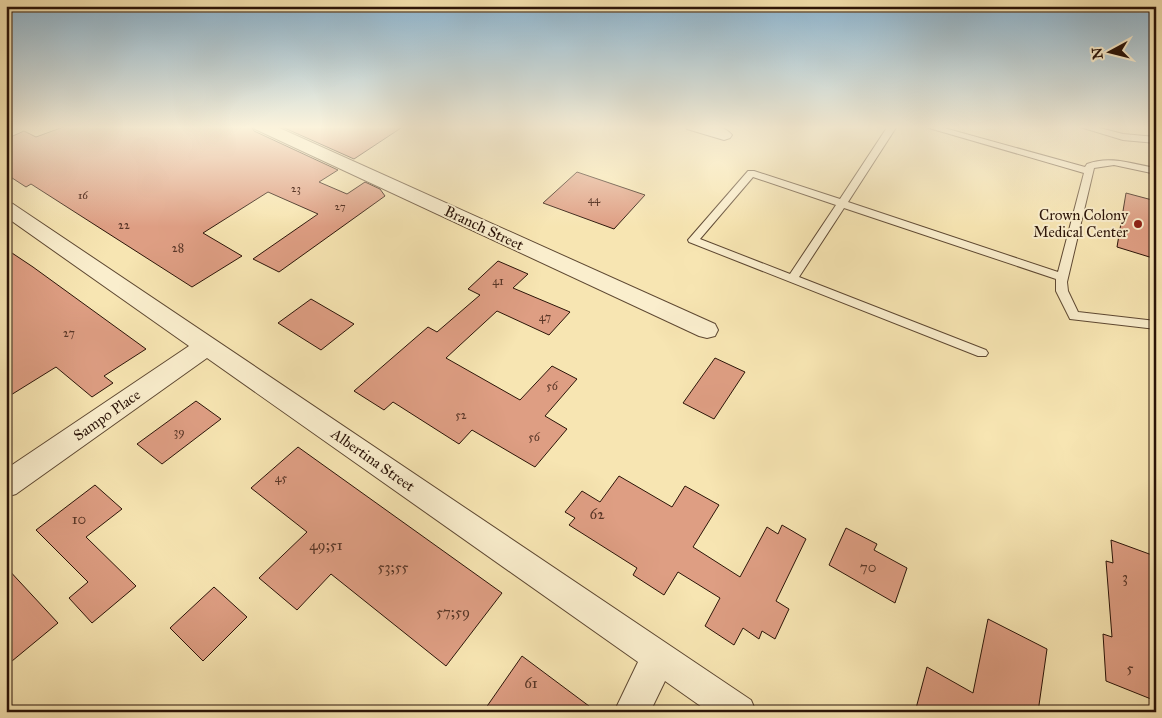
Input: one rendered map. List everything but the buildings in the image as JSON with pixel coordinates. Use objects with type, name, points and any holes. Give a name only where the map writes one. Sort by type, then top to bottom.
[{"type":"street","name":"Branch Street","points":[[334,160],[707,330]]},
{"type":"street","name":"Albertina Street","points":[[6,208],[208,345],[739,712]]},
{"type":"street","name":"Sampo Place","points":[[6,485],[208,345]]},
{"type":"street","points":[[631,712],[659,658]]},
{"type":"lane","points":[[792,279],[871,160]]},
{"type":"lane","points":[[1047,160],[1088,171]]},
{"type":"lane","points":[[1156,171],[1103,163],[1093,164],[1088,171],[1062,277],[1062,291],[1074,316],[1156,326]]},
{"type":"lane","points":[[982,353],[693,240],[751,173],[1062,277]]},
{"type":"place","name":"Crown Colony Medical Center","points":[[1138,224]]}]
